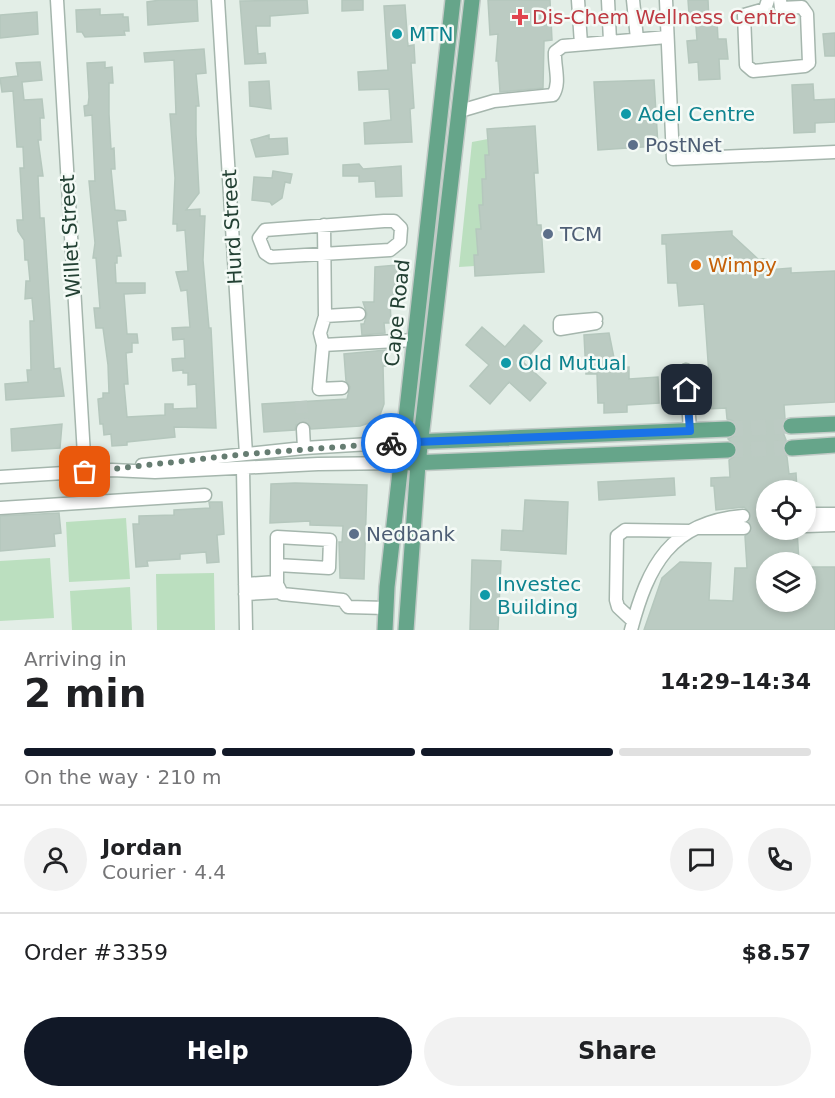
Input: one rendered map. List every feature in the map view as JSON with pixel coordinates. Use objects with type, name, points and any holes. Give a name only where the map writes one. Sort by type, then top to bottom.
[{"type":"main road","name":"Cape Road","points":[[385,630],[403,442],[453,0]]},
{"type":"main road","name":"Cape Road","points":[[406,630],[418,464],[472,0]]},
{"type":"main road","points":[[791,426],[835,424]]},
{"type":"main road","points":[[403,442],[728,429]]},
{"type":"main road","points":[[792,448],[835,445]]},
{"type":"main road","points":[[401,463],[728,450]]},
{"type":"street","name":"Willet Street","points":[[57,0],[85,472]]},
{"type":"street","name":"Hurd Street","points":[[218,0],[246,454]]},
{"type":"street","points":[[578,0],[580,44]]},
{"type":"street","points":[[608,0],[610,41]]},
{"type":"street","points":[[633,0],[637,39]]},
{"type":"street","points":[[666,0],[673,159],[835,152]]},
{"type":"street","points":[[768,0],[765,9],[744,15],[746,65],[753,71],[805,66],[809,63],[807,14],[802,7],[782,8],[780,0]]},
{"type":"street","points":[[460,111],[494,101],[553,94],[556,91],[557,77],[555,52],[563,46],[667,37]]},
{"type":"street","points":[[394,222],[401,228],[401,235],[395,248],[390,250],[326,254],[271,256],[265,253],[259,238],[265,230],[324,225],[394,222]]},
{"type":"street","points":[[324,225],[325,316],[320,333],[323,345],[319,390],[342,388]]},
{"type":"street","points":[[325,316],[359,314]]},
{"type":"street","points":[[323,345],[415,340]]},
{"type":"street","points":[[686,370],[690,431]]},
{"type":"street","points":[[303,429],[304,448]]},
{"type":"street","points":[[0,477],[112,470],[304,448],[403,442]]},
{"type":"street","points":[[112,470],[243,469],[318,464],[401,463]]},
{"type":"street","points":[[243,469],[246,630]]},
{"type":"street","points":[[0,508],[206,495]]},
{"type":"street","points":[[816,514],[835,514]]},
{"type":"street","points":[[632,625],[655,563],[667,549],[718,518],[743,522]]},
{"type":"street","points":[[816,526],[835,525]]},
{"type":"street","points":[[632,625],[616,600],[618,536],[625,530],[696,530]]},
{"type":"street","points":[[277,565],[329,568],[330,540],[277,537],[277,565],[279,587],[288,595],[343,600],[348,607],[386,608]]},
{"type":"street","points":[[245,589],[279,587]]},
{"type":"green space","points":[[488,139],[489,155],[485,155],[486,179],[482,179],[483,205],[479,205],[481,229],[476,229],[478,255],[474,255],[475,266],[459,267],[472,142]]},
{"type":"green space","points":[[126,518],[130,579],[69,582],[66,522]]},
{"type":"green space","points":[[50,558],[54,618],[0,621],[0,561]]},
{"type":"green space","points":[[214,573],[215,630],[157,630],[156,574]]},
{"type":"green space","points":[[130,587],[132,630],[72,630],[70,591]]},
{"type":"building","points":[[197,0],[198,21],[148,25],[147,2]]},
{"type":"building","points":[[307,0],[308,13],[270,16],[270,26],[256,26],[258,54],[265,53],[266,63],[245,64],[240,1]]},
{"type":"building","points":[[342,0],[363,0],[363,10],[342,11]]},
{"type":"building","points":[[488,0],[550,0],[552,40],[544,41],[543,88],[500,92],[498,61],[496,61],[498,34],[490,35]]},
{"type":"building","points":[[688,0],[708,0],[709,22],[717,21],[718,39],[726,39],[728,59],[719,59],[720,79],[699,80],[698,62],[689,63],[687,41],[697,40],[695,14],[689,14]]},
{"type":"building","points":[[405,5],[408,46],[414,45],[415,63],[411,63],[414,108],[410,109],[412,142],[365,144],[364,123],[391,120],[389,89],[359,90],[358,72],[388,70],[384,6]]},
{"type":"building","points":[[100,9],[100,15],[123,14],[123,17],[128,17],[129,31],[124,31],[125,35],[85,37],[82,32],[77,32],[76,10]]},
{"type":"building","points":[[37,12],[38,34],[0,38],[0,15]]},
{"type":"building","points":[[835,33],[835,56],[825,56],[823,34]]},
{"type":"building","points":[[204,49],[206,73],[196,74],[199,106],[196,106],[196,134],[199,193],[186,210],[200,209],[200,216],[205,216],[203,260],[209,328],[211,328],[216,428],[174,427],[175,437],[127,442],[127,445],[112,446],[111,434],[104,435],[103,424],[100,424],[98,399],[103,398],[103,393],[109,393],[103,328],[96,328],[94,308],[100,308],[96,258],[93,258],[95,243],[89,181],[95,181],[92,115],[85,116],[84,106],[88,105],[89,97],[87,63],[105,62],[105,68],[112,67],[113,83],[109,83],[109,114],[111,149],[114,148],[115,169],[111,169],[115,210],[125,211],[126,220],[117,221],[121,256],[117,256],[117,263],[115,263],[116,283],[145,283],[145,293],[124,294],[127,334],[137,334],[138,343],[132,343],[132,352],[126,353],[128,384],[124,384],[127,417],[165,415],[165,404],[173,404],[173,409],[197,408],[196,384],[188,385],[188,373],[183,373],[183,370],[173,371],[172,359],[185,358],[184,339],[173,340],[172,328],[190,327],[187,290],[181,291],[176,272],[188,271],[185,230],[177,231],[177,224],[173,224],[175,178],[170,114],[176,114],[174,60],[145,62],[144,53]]},
{"type":"building","points":[[40,62],[42,80],[22,82],[24,100],[42,99],[44,118],[40,118],[41,140],[38,140],[43,176],[38,176],[40,218],[44,218],[54,369],[60,368],[64,396],[6,400],[5,384],[28,382],[27,370],[31,370],[30,321],[34,321],[32,298],[25,299],[26,281],[30,281],[28,260],[25,260],[24,240],[18,231],[17,220],[23,220],[20,168],[24,168],[23,147],[17,147],[13,91],[2,92],[0,78],[18,76],[16,63]]},
{"type":"building","name":"Adel Centre","points":[[654,80],[658,146],[598,150],[594,82]]},
{"type":"building","points":[[269,81],[271,109],[250,106],[249,82]]},
{"type":"building","points":[[813,84],[814,100],[835,99],[835,122],[815,123],[815,132],[794,133],[792,85]]},
{"type":"building","points":[[535,126],[538,173],[534,173],[537,225],[541,225],[544,272],[475,276],[474,255],[478,255],[476,229],[481,229],[479,205],[483,205],[482,179],[486,179],[485,155],[489,155],[487,129]]},
{"type":"building","points":[[269,135],[269,139],[287,138],[288,154],[256,157],[251,140]]},
{"type":"building","points":[[359,164],[363,169],[401,166],[402,196],[376,197],[375,181],[359,182],[359,176],[343,176],[343,165]]},
{"type":"building","points":[[273,171],[292,174],[290,183],[285,182],[282,198],[272,205],[270,202],[252,200],[254,177],[272,178]]},
{"type":"building","points":[[732,231],[732,235],[758,259],[766,259],[767,270],[791,268],[791,273],[835,271],[835,402],[784,405],[785,419],[781,427],[786,440],[782,449],[787,457],[789,474],[796,473],[796,480],[756,480],[756,540],[798,540],[798,552],[756,552],[756,612],[816,612],[816,567],[835,567],[835,630],[644,630],[662,578],[680,562],[711,563],[709,600],[733,601],[735,568],[747,568],[745,536],[752,529],[749,522],[751,514],[744,507],[716,510],[711,478],[730,477],[729,460],[736,455],[738,449],[728,439],[736,434],[738,428],[733,421],[727,419],[726,408],[707,409],[706,401],[710,401],[709,384],[703,384],[703,376],[709,375],[704,304],[679,306],[677,283],[668,283],[666,244],[662,244],[662,235]]},
{"type":"building","points":[[397,265],[396,295],[390,298],[391,323],[384,323],[385,333],[362,335],[361,324],[364,324],[367,314],[363,302],[374,302],[375,267]]},
{"type":"building","name":"Old Mutual","points":[[524,325],[542,341],[523,362],[546,383],[530,401],[509,382],[490,404],[470,386],[489,365],[466,345],[482,327],[505,347]]},
{"type":"building","points":[[609,333],[616,368],[629,367],[629,379],[658,377],[659,403],[627,405],[627,412],[604,413],[604,403],[598,403],[597,374],[586,374],[584,335]]},
{"type":"building","points":[[386,350],[388,366],[383,366],[384,404],[380,415],[372,422],[360,426],[311,429],[307,422],[302,421],[296,425],[295,430],[264,432],[262,404],[347,399],[350,387],[346,381],[344,354]]},
{"type":"building","points":[[62,424],[60,448],[12,451],[11,429]]},
{"type":"building","points":[[674,478],[675,495],[599,500],[598,482]]},
{"type":"building","name":"Nedbank","points":[[271,484],[367,485],[364,579],[340,578],[339,542],[342,542],[343,526],[310,525],[310,521],[270,523]]},
{"type":"building","points":[[525,500],[568,502],[566,554],[501,550],[502,530],[523,531]]},
{"type":"building","points":[[209,502],[222,502],[224,534],[217,535],[219,562],[207,563],[206,552],[180,554],[180,559],[147,561],[148,566],[136,567],[133,524],[139,524],[139,516],[174,515],[174,510],[210,508]]},
{"type":"building","points":[[59,513],[61,533],[54,534],[55,546],[0,551],[0,516]]},
{"type":"building","name":"Investec Building","points":[[472,560],[501,561],[498,630],[470,630]]},
{"type":"tunnel","points":[[301,401],[303,429]]},
{"type":"tunnel","points":[[728,429],[791,426]]},
{"type":"tunnel","points":[[728,450],[792,448]]},
{"type":"tunnel","points":[[743,516],[756,515]]},
{"type":"tunnel","points":[[744,528],[756,528]]},
{"type":"way so far","points":[[85,472],[304,448],[391,443]]},
{"type":"place","name":"Dis-Chem Wellness Centre","points":[[520,17]]},
{"type":"place","name":"MTN","points":[[397,34]]},
{"type":"place","name":"Adel Centre","points":[[626,114]]},
{"type":"place","name":"PostNet","points":[[633,145]]},
{"type":"place","name":"TCM","points":[[548,234]]},
{"type":"place","name":"Wimpy","points":[[696,265]]},
{"type":"place","name":"Old Mutual","points":[[506,363]]},
{"type":"place","name":"Nedbank","points":[[354,534]]},
{"type":"place","name":"Investec Building","points":[[485,595]]},
{"type":"route","points":[[391,443],[690,431],[687,390]]}]
